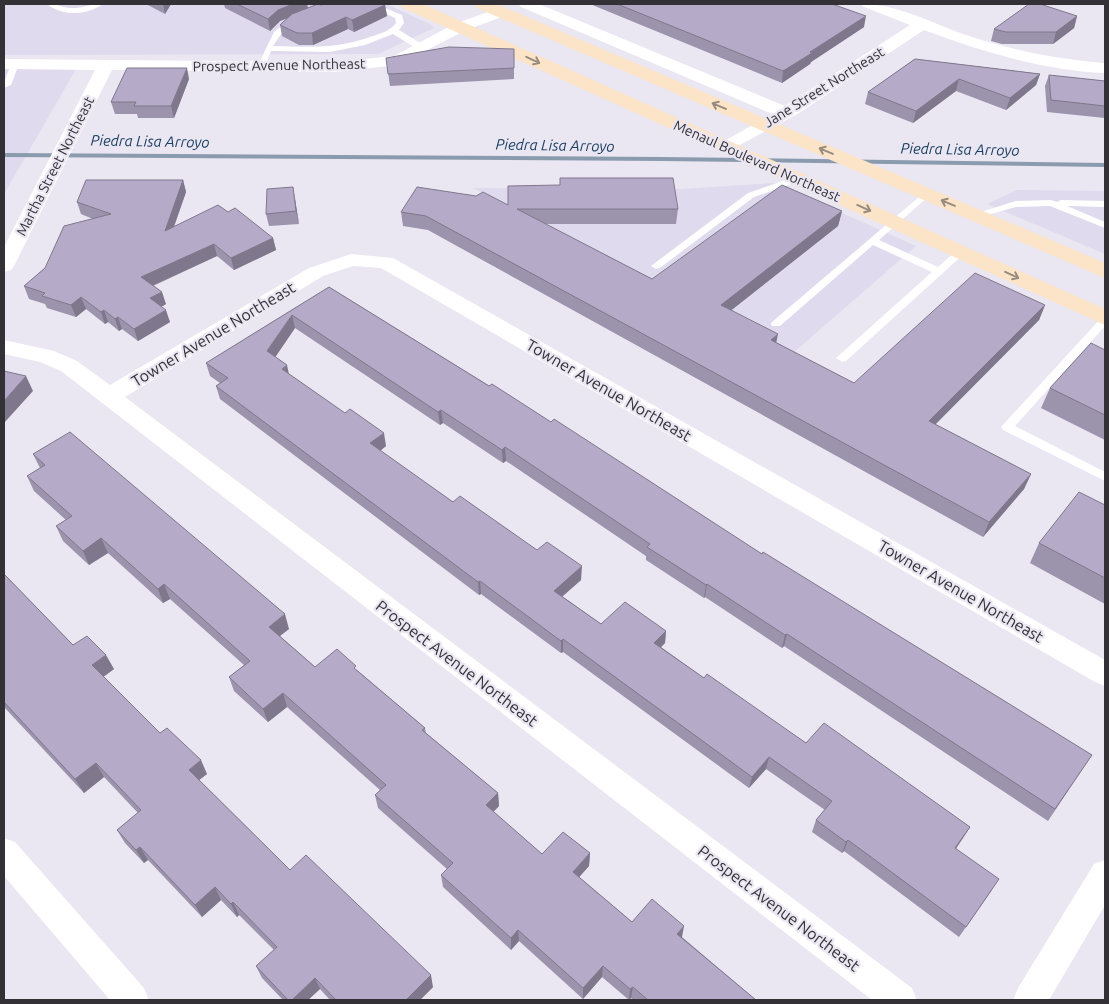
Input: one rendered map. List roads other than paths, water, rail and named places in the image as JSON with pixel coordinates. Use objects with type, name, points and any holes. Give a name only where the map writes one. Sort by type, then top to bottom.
[{"type":"main road","name":"Menaul Boulevard Northeast","points":[[408,4],[725,148],[895,222],[1105,319]]},
{"type":"main road","points":[[483,4],[1105,271]]},
{"type":"street","points":[[526,4],[786,113]]},
{"type":"street","points":[[868,4],[1006,53],[1049,63],[1105,68]]},
{"type":"street","name":"Prospect Avenue Northeast","points":[[10,64],[261,67],[334,66],[398,60],[460,27],[502,12]]},
{"type":"street","name":"Jane Street Northeast","points":[[725,148],[786,113],[923,24]]},
{"type":"street","name":"Martha Street Northeast","points":[[4,266],[105,66]]},
{"type":"street","name":"Towner Avenue Northeast","points":[[108,397],[316,272],[350,260],[386,262],[1105,674]]},
{"type":"street","name":"Prospect Avenue Northeast","points":[[4,347],[46,356],[69,366],[900,1000]]},
{"type":"street","points":[[4,853],[132,1000]]},
{"type":"street","points":[[1030,1000],[1105,875]]},
{"type":"lane","points":[[51,4],[62,11],[79,12],[99,4]]},
{"type":"lane","points":[[269,48],[330,50],[362,43],[394,32],[400,24],[399,17],[370,4]]},
{"type":"lane","points":[[261,67],[275,33],[284,25],[300,18]]},
{"type":"lane","points":[[394,32],[422,48]]},
{"type":"lane","points":[[4,86],[7,84],[10,64]]},
{"type":"lane","points":[[656,266],[751,195],[792,177]]},
{"type":"lane","points":[[776,324],[926,194]]},
{"type":"lane","points":[[1051,203],[1105,225]]},
{"type":"lane","points":[[976,215],[1016,204],[1105,204]]},
{"type":"lane","points":[[873,241],[938,271]]},
{"type":"lane","points":[[842,358],[961,252]]},
{"type":"lane","points":[[1105,319],[1008,427],[1105,478]]},
{"type":"lane","points":[[1086,342],[1099,348]]},
{"type":"waterway","name":"Piedra Lisa Arroyo","points":[[4,155],[663,159],[1105,165]]}]
